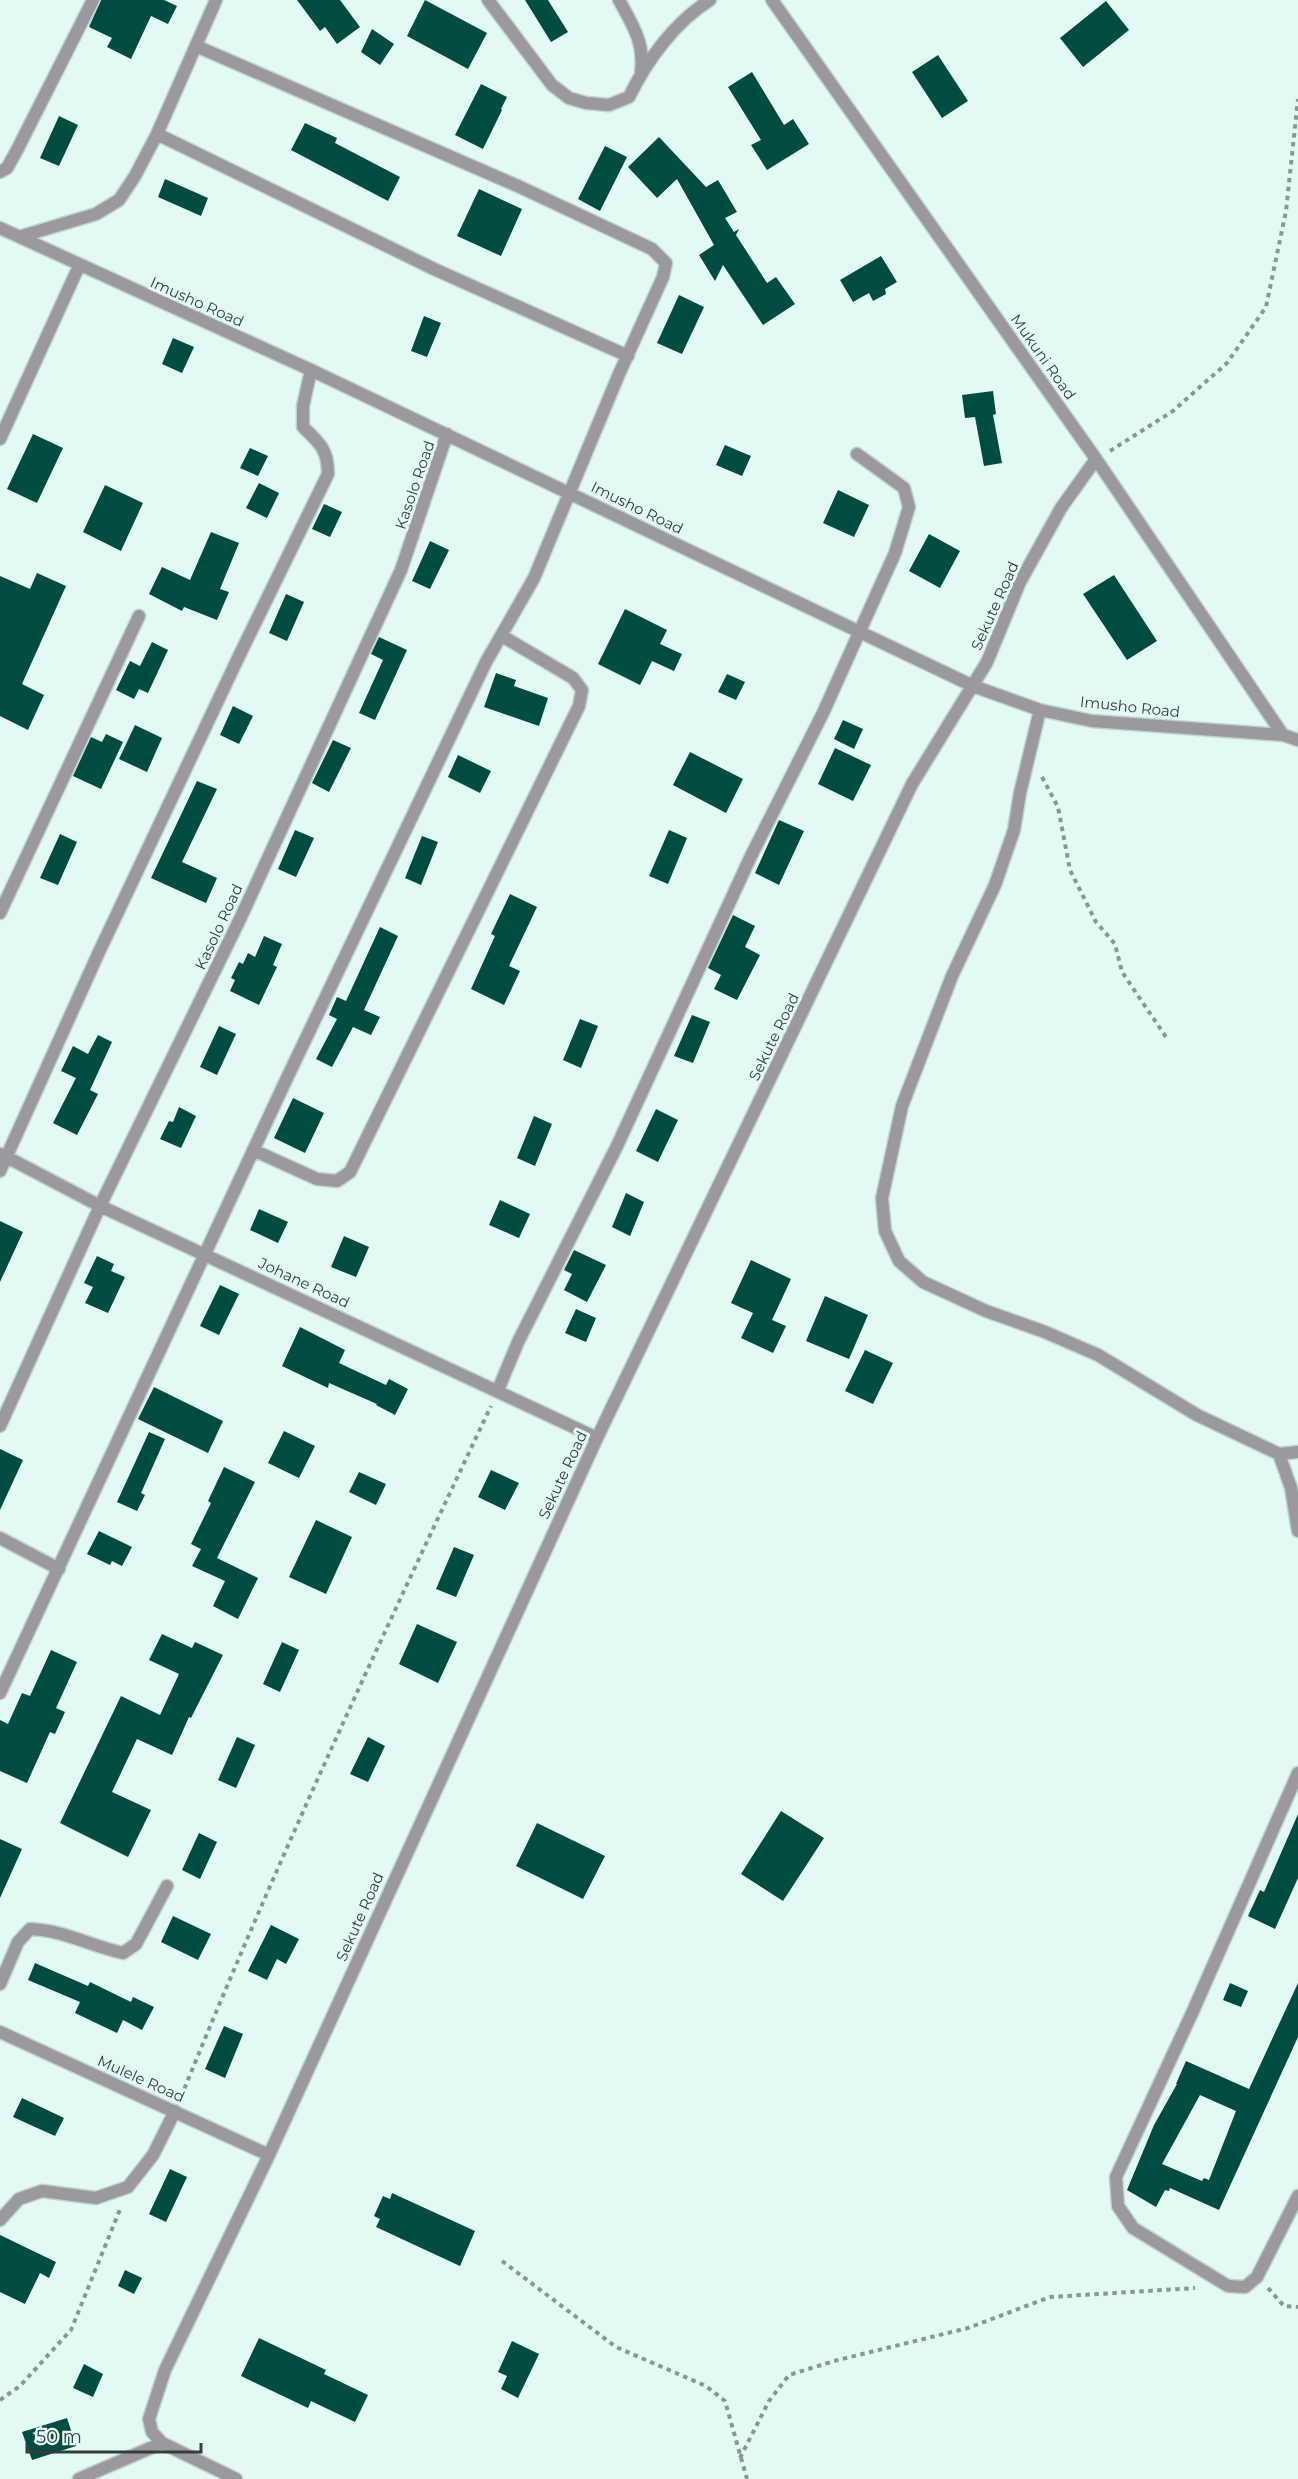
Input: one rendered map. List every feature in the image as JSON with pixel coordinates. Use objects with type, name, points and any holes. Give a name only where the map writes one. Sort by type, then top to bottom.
[{"type":"street","points":[[0,172],[7,168],[16,152],[93,0]]},
{"type":"street","points":[[22,236],[96,214],[119,200],[135,176],[157,134],[216,0]]},
{"type":"street","points":[[488,0],[552,85],[569,98],[586,103],[609,105],[629,97],[641,72],[669,36],[710,0]]},
{"type":"street","points":[[619,0],[640,39],[643,60],[641,72]]},
{"type":"street","name":"Mukuni Road","points":[[772,0],[1096,459],[1283,735]]},
{"type":"street","points":[[0,1693],[253,1150],[486,662],[534,578],[663,277],[666,263],[652,249],[519,187],[196,46]]},
{"type":"street","points":[[157,134],[434,269],[628,356]]},
{"type":"street","name":"Imusho Road","points":[[0,228],[22,236],[79,266],[311,370],[571,492],[858,633],[973,686],[1040,710],[1092,721],[1283,735],[1298,740]]},
{"type":"street","points":[[0,439],[79,266]]},
{"type":"street","points":[[0,1171],[3,1155],[240,654],[328,474],[328,459],[322,446],[303,427],[303,406],[311,370]]},
{"type":"street","name":"Kasolo Road","points":[[0,1426],[100,1206],[240,919],[401,570],[447,434]]},
{"type":"street","points":[[498,1390],[523,1332],[617,1146],[756,846],[823,713],[895,553],[909,507],[904,488],[857,454]]},
{"type":"street","name":"Sekute Road","points":[[162,2443],[152,2432],[149,2419],[165,2370],[268,2155],[597,1438],[912,784],[987,662],[1020,582],[1061,508],[1096,459]]},
{"type":"street","points":[[0,912],[139,616]]},
{"type":"street","points":[[253,1150],[317,1179],[337,1181],[350,1172],[579,706],[582,690],[573,678],[501,636]]},
{"type":"street","points":[[1040,710],[1014,830],[996,885],[952,976],[902,1106],[882,1198],[885,1230],[899,1261],[923,1282],[986,1311],[1045,1332],[1098,1355],[1197,1415],[1279,1454],[1298,1452]]},
{"type":"street","name":"Johane Road","points":[[3,1155],[100,1206],[206,1253],[597,1438]]},
{"type":"street","points":[[1279,1454],[1291,1488],[1298,1531]]},
{"type":"street","points":[[0,1538],[59,1569]]},
{"type":"street","points":[[1298,1773],[1193,2011],[1116,2177],[1118,2206],[1133,2228],[1228,2286],[1245,2287],[1257,2277],[1298,2196]]},
{"type":"street","points":[[0,1984],[18,1942],[30,1929],[50,1930],[102,1949],[123,1953],[135,1944],[167,1886]]},
{"type":"street","name":"Mulele Road","points":[[0,2032],[268,2155]]},
{"type":"street","points":[[0,2220],[19,2199],[42,2191],[96,2198],[128,2187],[153,2154],[175,2111]]},
{"type":"street","points":[[79,2479],[162,2443],[236,2479]]},
{"type":"path","points":[[1096,459],[1173,411],[1227,363],[1266,307],[1286,211],[1298,99]]},
{"type":"path","points":[[1029,759],[1040,773],[1058,807],[1070,870],[1096,922],[1115,944],[1122,972],[1168,1040]]},
{"type":"path","points":[[175,2111],[227,1983],[376,1648],[498,1390]]},
{"type":"path","points":[[0,2400],[20,2386],[71,2330],[108,2244],[128,2187]]},
{"type":"path","points":[[502,2261],[616,2347],[706,2386],[725,2401],[747,2479]]},
{"type":"path","points":[[1257,2277],[1284,2306],[1298,2307]]},
{"type":"path","points":[[740,2458],[769,2401],[789,2376],[834,2361],[968,2328],[1050,2297],[1228,2286]]},
{"type":"building","points":[[101,0],[164,0],[177,6],[168,24],[151,16],[131,59],[107,47],[112,38],[89,27]]},
{"type":"building","points":[[297,0],[340,0],[360,27],[337,44],[325,27],[320,31]]},
{"type":"building","points":[[425,0],[487,33],[468,69],[407,36]]},
{"type":"building","points":[[525,0],[548,0],[568,32],[551,42]]},
{"type":"building","points":[[1106,1],[1129,30],[1083,67],[1060,38]]},
{"type":"building","points":[[372,29],[394,44],[380,65],[361,52]]},
{"type":"building","points":[[938,55],[968,101],[942,118],[912,72]]},
{"type":"building","points":[[752,72],[784,125],[793,119],[809,144],[767,170],[751,145],[761,140],[728,87]]},
{"type":"building","points":[[481,84],[507,97],[483,149],[455,135]]},
{"type":"building","points":[[59,116],[78,125],[59,166],[40,158]]},
{"type":"building","points":[[305,123],[337,138],[335,143],[400,177],[388,201],[291,150]]},
{"type":"building","points":[[659,137],[706,187],[718,180],[737,212],[725,218],[734,232],[739,229],[736,235],[767,283],[776,277],[795,304],[763,325],[723,265],[715,281],[699,255],[714,245],[677,179],[657,198],[628,167]]},
{"type":"building","points":[[605,146],[627,157],[600,211],[578,199]]},
{"type":"building","points":[[165,179],[208,198],[201,216],[158,197]]},
{"type":"building","points":[[479,189],[522,209],[501,256],[457,236]]},
{"type":"building","points":[[881,256],[897,282],[885,289],[886,294],[873,301],[869,293],[853,302],[840,280]]},
{"type":"building","points":[[679,295],[704,307],[682,354],[657,343]]},
{"type":"building","points":[[424,316],[441,323],[427,357],[411,351]]},
{"type":"building","points":[[173,338],[194,347],[182,373],[162,364]]},
{"type":"building","points":[[993,391],[996,414],[993,415],[1002,463],[984,466],[975,417],[965,418],[962,395]]},
{"type":"building","points":[[33,434],[63,448],[37,503],[7,489]]},
{"type":"building","points":[[725,445],[751,456],[742,476],[716,465]]},
{"type":"building","points":[[250,448],[268,456],[258,476],[240,468]]},
{"type":"building","points":[[259,483],[279,493],[267,518],[246,508]]},
{"type":"building","points":[[105,485],[143,503],[121,551],[83,532]]},
{"type":"building","points":[[838,490],[869,505],[854,537],[823,523]]},
{"type":"building","points":[[324,504],[342,512],[330,537],[312,529]]},
{"type":"building","points":[[211,532],[239,543],[220,589],[229,592],[217,620],[184,607],[182,611],[149,594],[162,567],[190,580]]},
{"type":"building","points":[[929,534],[960,551],[940,588],[909,571]]},
{"type":"building","points":[[430,541],[449,550],[430,589],[412,581]]},
{"type":"building","points":[[37,573],[66,586],[22,684],[44,695],[28,730],[0,716],[0,576],[30,589]]},
{"type":"building","points":[[1114,575],[1157,641],[1127,660],[1083,594]]},
{"type":"building","points":[[286,594],[304,602],[287,641],[269,633]]},
{"type":"building","points":[[625,609],[667,630],[660,644],[682,654],[674,671],[652,661],[640,685],[598,664]]},
{"type":"building","points":[[379,637],[407,650],[375,720],[359,713],[383,660],[371,654]]},
{"type":"building","points":[[152,642],[168,650],[148,693],[139,689],[134,699],[116,690],[130,661],[140,666]]},
{"type":"building","points":[[496,673],[516,680],[514,686],[548,698],[539,726],[484,707]]},
{"type":"building","points":[[727,674],[745,682],[736,700],[718,692]]},
{"type":"building","points":[[233,706],[253,716],[239,744],[220,735]]},
{"type":"building","points":[[843,720],[863,729],[854,749],[834,739]]},
{"type":"building","points":[[135,725],[162,738],[147,772],[119,759]]},
{"type":"building","points":[[106,734],[123,742],[101,789],[73,776],[91,737],[102,742]]},
{"type":"building","points":[[333,740],[351,748],[329,792],[312,783]]},
{"type":"building","points":[[835,748],[871,765],[853,801],[818,784]]},
{"type":"building","points":[[690,752],[743,779],[726,813],[673,785]]},
{"type":"building","points":[[458,755],[491,771],[480,793],[448,777]]},
{"type":"building","points":[[197,781],[217,789],[182,862],[217,878],[206,903],[151,878]]},
{"type":"building","points":[[779,820],[804,831],[779,885],[755,873]]},
{"type":"building","points":[[295,830],[314,838],[296,877],[278,869]]},
{"type":"building","points":[[669,830],[687,838],[668,884],[649,876]]},
{"type":"building","points":[[60,834],[77,842],[58,885],[40,878]]},
{"type":"building","points":[[422,836],[438,842],[421,885],[405,878]]},
{"type":"building","points":[[510,894],[537,907],[509,966],[520,971],[504,1005],[471,989],[495,936],[491,934]]},
{"type":"building","points":[[733,915],[755,926],[745,947],[760,955],[737,1000],[714,989],[721,975],[708,968]]},
{"type":"building","points":[[380,927],[398,936],[364,1010],[380,1017],[371,1035],[353,1027],[332,1067],[316,1059],[337,1019],[329,1015],[337,997],[346,1001]]},
{"type":"building","points":[[264,936],[282,944],[273,965],[277,967],[259,1005],[230,991],[235,980],[231,978],[239,962],[243,964],[248,953],[255,957]]},
{"type":"building","points":[[692,1015],[710,1022],[693,1063],[674,1056]]},
{"type":"building","points":[[580,1019],[598,1026],[581,1068],[563,1060]]},
{"type":"building","points":[[219,1026],[236,1034],[217,1075],[200,1067]]},
{"type":"building","points":[[98,1035],[112,1042],[90,1090],[98,1094],[77,1135],[53,1123],[76,1078],[61,1071],[73,1046],[88,1054]]},
{"type":"building","points":[[293,1098],[324,1113],[305,1153],[274,1138]]},
{"type":"building","points":[[179,1107],[196,1116],[181,1148],[160,1139],[169,1121],[173,1122]]},
{"type":"building","points":[[656,1109],[678,1120],[658,1162],[636,1151]]},
{"type":"building","points":[[534,1116],[552,1124],[535,1166],[517,1158]]},
{"type":"building","points":[[626,1193],[644,1202],[630,1236],[612,1227]]},
{"type":"building","points":[[500,1200],[530,1214],[519,1238],[489,1225]]},
{"type":"building","points":[[259,1209],[288,1222],[278,1243],[250,1230]]},
{"type":"building","points":[[0,1221],[23,1232],[0,1282]]},
{"type":"building","points":[[344,1236],[369,1247],[356,1277],[331,1267]]},
{"type":"building","points":[[574,1250],[606,1265],[587,1302],[564,1290],[572,1274],[564,1270]]},
{"type":"building","points":[[97,1256],[114,1264],[111,1271],[125,1277],[108,1313],[85,1303],[93,1287],[84,1283]]},
{"type":"building","points":[[751,1260],[791,1279],[772,1320],[786,1326],[773,1353],[741,1338],[753,1313],[731,1303]]},
{"type":"building","points":[[220,1285],[239,1294],[219,1335],[200,1326]]},
{"type":"building","points":[[825,1296],[868,1315],[849,1359],[806,1341]]},
{"type":"building","points":[[576,1309],[596,1318],[586,1342],[565,1333]]},
{"type":"building","points":[[300,1327],[345,1350],[339,1363],[386,1385],[389,1379],[408,1389],[395,1415],[377,1404],[329,1383],[328,1388],[282,1366]]},
{"type":"building","points":[[865,1350],[893,1363],[873,1404],[845,1391]]},
{"type":"building","points":[[154,1387],[223,1421],[208,1453],[138,1419]]},
{"type":"building","points":[[284,1431],[315,1446],[299,1478],[268,1463]]},
{"type":"building","points":[[149,1432],[165,1439],[141,1493],[145,1495],[137,1511],[117,1502]]},
{"type":"building","points":[[0,1449],[23,1460],[0,1510]]},
{"type":"building","points":[[224,1467],[255,1482],[217,1558],[258,1578],[238,1619],[213,1606],[225,1581],[192,1566],[201,1549],[191,1544],[211,1503],[208,1501]]},
{"type":"building","points":[[491,1470],[519,1483],[505,1510],[478,1497]]},
{"type":"building","points":[[359,1472],[386,1484],[376,1505],[349,1492]]},
{"type":"building","points":[[316,1520],[352,1537],[326,1594],[289,1577]]},
{"type":"building","points":[[99,1531],[132,1547],[122,1566],[112,1561],[110,1565],[87,1554]]},
{"type":"building","points":[[454,1547],[474,1555],[456,1597],[436,1589]]},
{"type":"building","points":[[417,1624],[457,1642],[438,1683],[399,1664]]},
{"type":"building","points":[[162,1634],[192,1648],[195,1642],[223,1655],[191,1718],[189,1717],[172,1755],[137,1739],[112,1792],[151,1810],[128,1857],[60,1823],[121,1696],[160,1715],[179,1674],[149,1660]]},
{"type":"building","points":[[282,1642],[299,1650],[280,1692],[263,1684]]},
{"type":"building","points":[[51,1650],[77,1662],[56,1708],[65,1712],[55,1734],[50,1732],[27,1783],[0,1771],[0,1720],[8,1724],[22,1693],[30,1696]]},
{"type":"building","points":[[237,1737],[255,1745],[236,1788],[218,1780]]},
{"type":"building","points":[[368,1737],[385,1746],[368,1782],[350,1774]]},
{"type":"building","points":[[781,1811],[824,1838],[783,1901],[741,1874]]},
{"type":"building","points":[[1298,1814],[1298,1878],[1275,1929],[1248,1916],[1260,1890],[1264,1892]]},
{"type":"building","points":[[537,1823],[605,1856],[583,1899],[516,1866]]},
{"type":"building","points":[[199,1833],[217,1842],[200,1879],[182,1870]]},
{"type":"building","points":[[0,1839],[22,1849],[0,1898]]},
{"type":"building","points":[[173,1916],[211,1934],[198,1960],[161,1942]]},
{"type":"building","points":[[271,1925],[299,1939],[286,1964],[277,1959],[267,1980],[248,1971]]},
{"type":"building","points":[[35,1963],[88,1986],[90,1982],[131,2002],[133,1997],[154,2007],[142,2030],[123,2020],[117,2033],[75,2013],[80,2002],[28,1980]]},
{"type":"building","points":[[1230,1983],[1248,1991],[1241,2007],[1223,2000]]},
{"type":"building","points":[[1298,1983],[1298,2037],[1219,2210],[1170,2188],[1169,2191],[1165,2190],[1156,2207],[1127,2190],[1154,2125],[1177,2084],[1186,2061],[1249,2089]],"holes":[[[1200,2095],[1236,2111],[1209,2180],[1204,2178],[1202,2181],[1162,2164]]]},
{"type":"building","points":[[224,2026],[243,2034],[225,2078],[205,2069]]},
{"type":"building","points":[[22,2098],[64,2118],[55,2136],[13,2117]]},
{"type":"building","points":[[170,2169],[187,2177],[166,2222],[149,2214]]},
{"type":"building","points":[[392,2193],[475,2231],[460,2266],[376,2227],[380,2219],[374,2216],[383,2196],[390,2199]]},
{"type":"building","points":[[0,2235],[56,2262],[49,2278],[40,2273],[25,2304],[0,2292]]},
{"type":"building","points":[[125,2270],[142,2278],[134,2294],[118,2286]]},
{"type":"building","points":[[259,2338],[326,2370],[324,2374],[368,2395],[355,2422],[311,2401],[308,2408],[241,2376]]},
{"type":"building","points":[[512,2341],[539,2354],[518,2398],[501,2389],[507,2376],[498,2372]]},
{"type":"building","points":[[84,2364],[103,2374],[93,2397],[73,2388]]},
{"type":"building","points":[[67,2418],[76,2446],[32,2460],[22,2432]]}]
